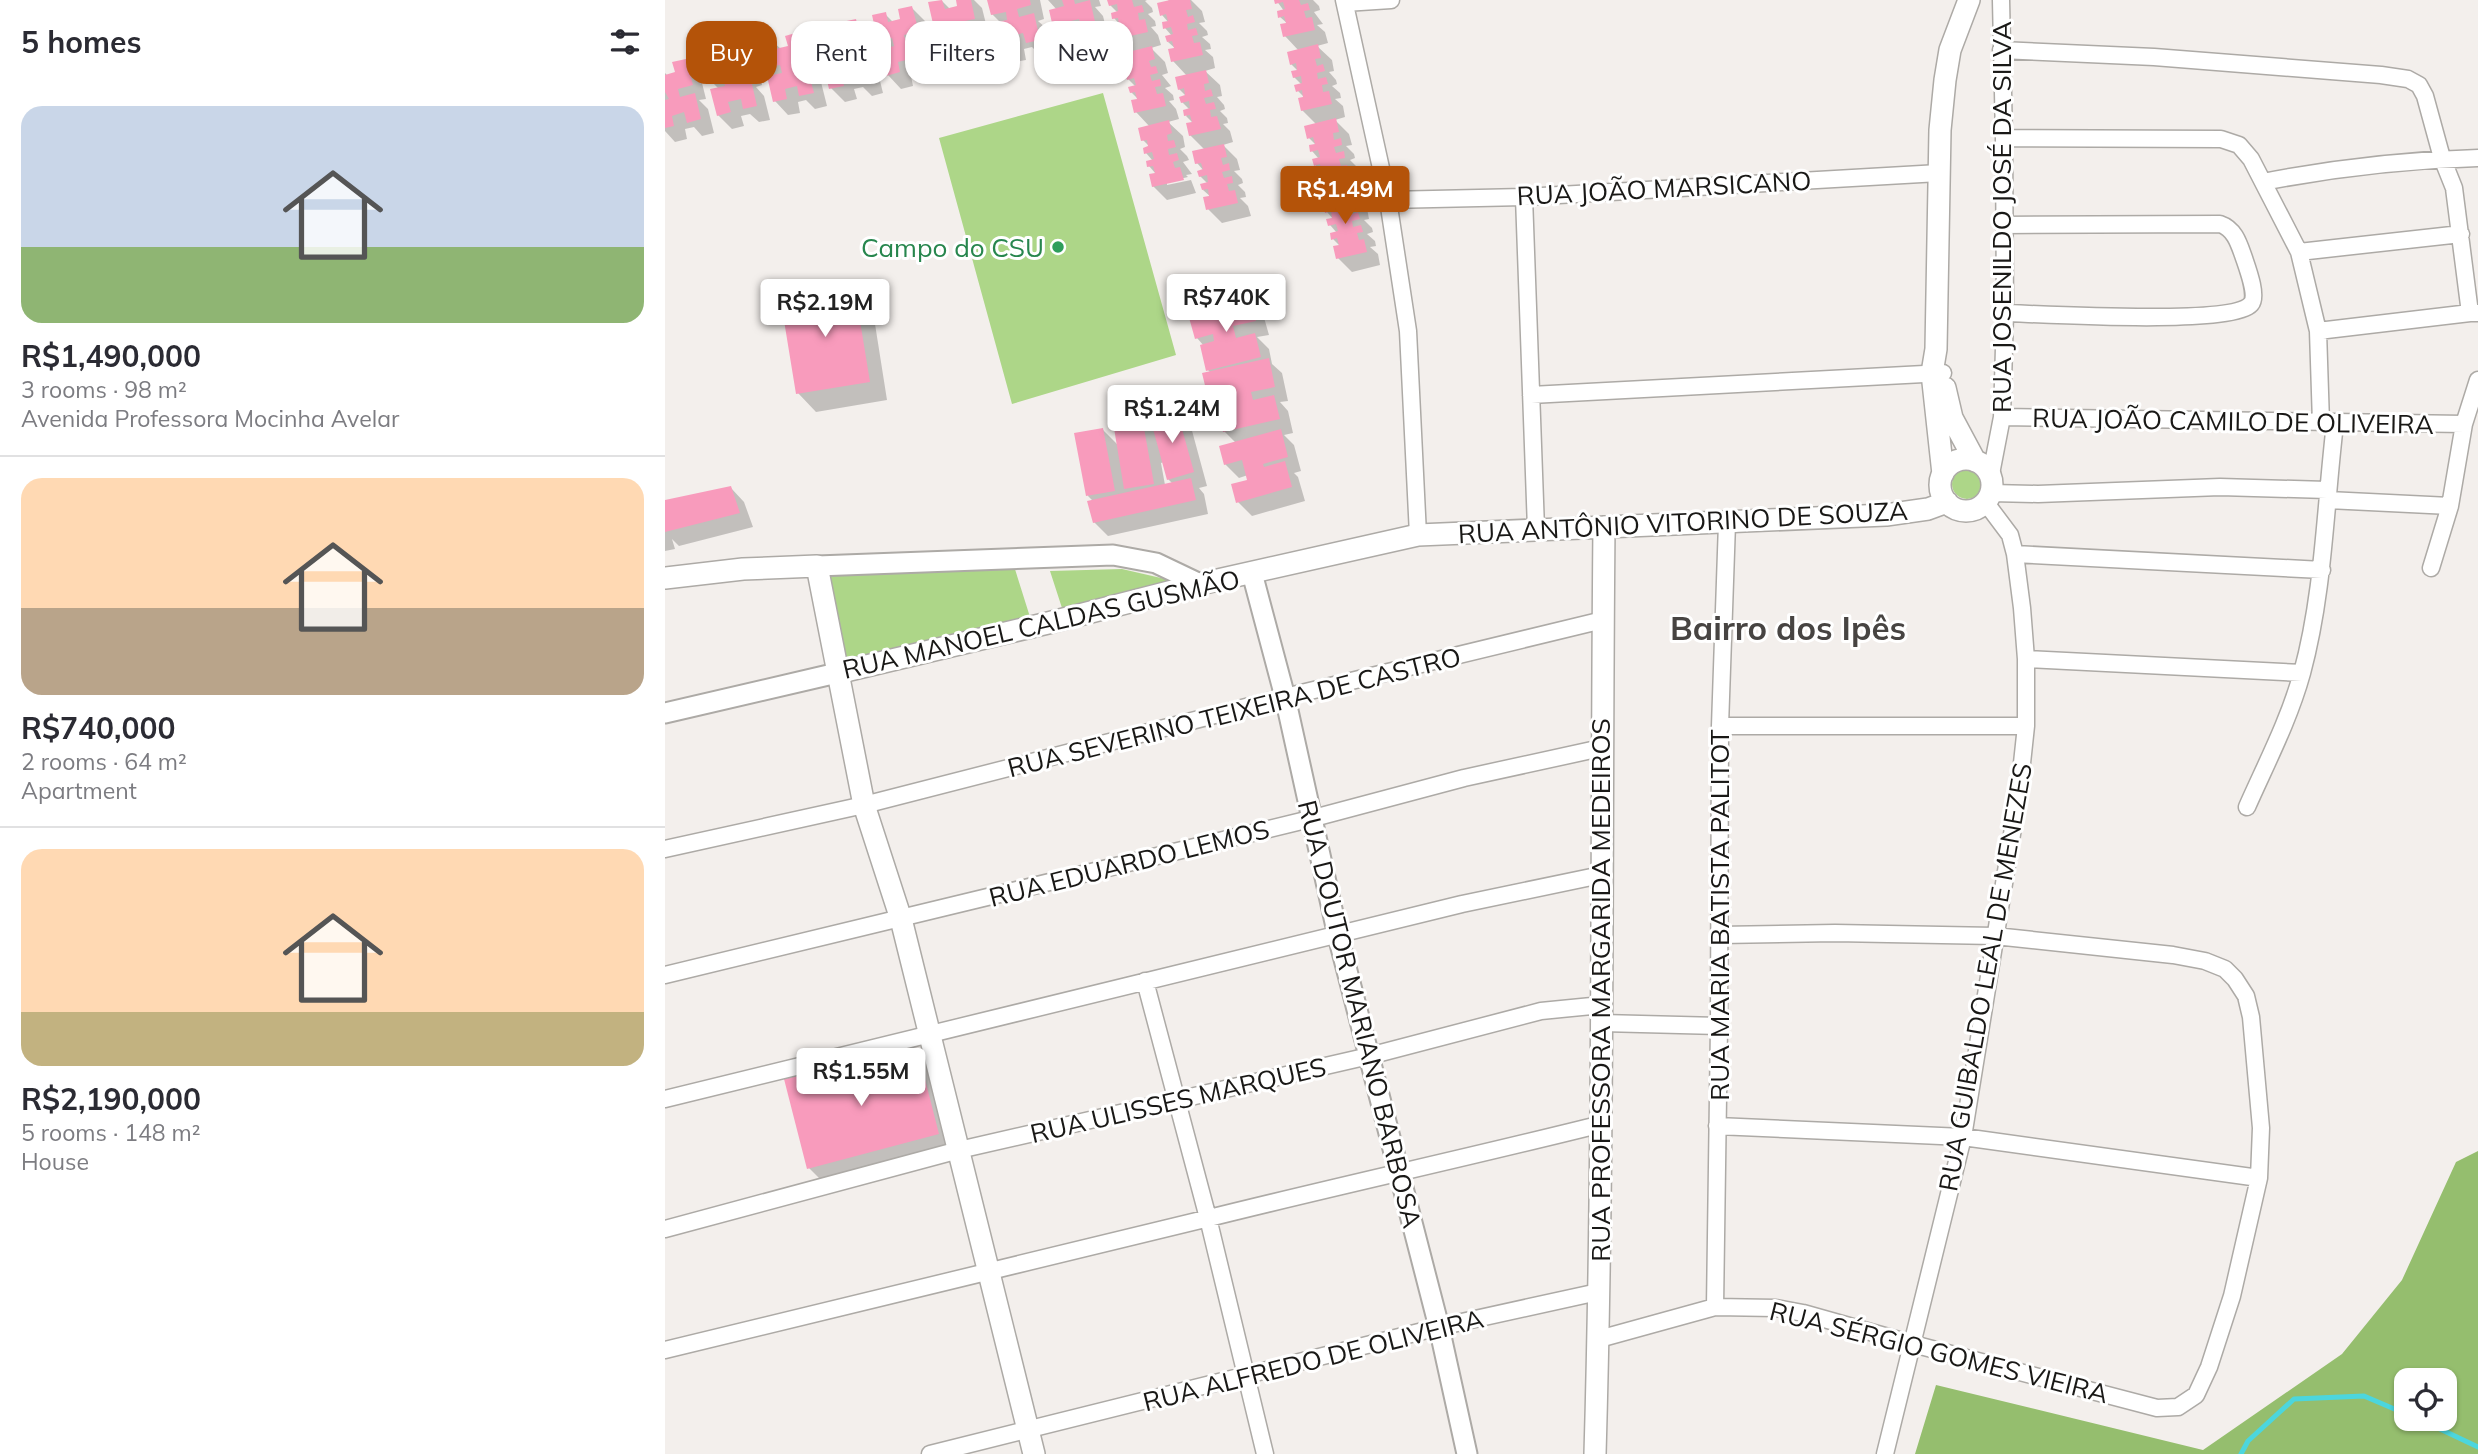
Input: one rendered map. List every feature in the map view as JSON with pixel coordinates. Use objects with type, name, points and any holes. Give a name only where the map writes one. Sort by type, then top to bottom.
[{"type":"main road","points":[[1943,474],[1936,349],[1941,118],[1950,50],[1969,0]]},
{"type":"main road","points":[[1938,373],[1952,418],[1986,483],[1977,509],[1956,509],[1942,494],[1940,484],[1943,474],[1948,466],[1956,461],[1966,459],[1986,483]]},
{"type":"main road","name":"RUA ANTÔNIO VITORINO DE SOUZA","points":[[1418,535],[1727,523],[1910,512],[1947,502]]},
{"type":"main road","name":"RUA PROFESSORA MARGARIDA MEDEIROS","points":[[1595,1454],[1602,1124],[1601,748],[1604,527]]},
{"type":"main road","name":"RUA MANOEL CALDAS GUSMÃO","points":[[837,673],[1200,584],[1418,535]]},
{"type":"main road","points":[[665,578],[743,569],[817,566],[865,805],[901,919],[1034,1454]]},
{"type":"street","points":[[1391,0],[1344,1],[1388,200],[1408,331],[1418,535]]},
{"type":"street","name":"RUA JOSENILDO JOSÉ DA SILVA","points":[[1986,483],[2002,417],[2005,313],[2001,0]]},
{"type":"street","points":[[2001,50],[2154,57],[2381,75],[2408,79],[2419,85],[2425,96],[2442,158],[2454,188],[2474,313],[2318,331]]},
{"type":"street","points":[[2004,138],[2230,140],[2239,145],[2251,159],[2299,252],[2318,331],[2328,424],[2322,570],[2302,673],[2279,735],[2246,807]]},
{"type":"street","points":[[2263,183],[2344,168],[2442,158],[2478,158]]},
{"type":"street","name":"RUA JOÃO MARSICANO","points":[[1388,200],[1524,197],[1939,173]]},
{"type":"street","points":[[1524,197],[1536,529]]},
{"type":"street","points":[[2004,225],[2214,223],[2225,226],[2233,233],[2253,289],[2251,306],[2197,317],[2005,313]]},
{"type":"street","points":[[2299,252],[2461,234]]},
{"type":"street","points":[[1531,395],[1938,373]]},
{"type":"street","points":[[2431,568],[2450,506],[2464,424],[2478,380]]},
{"type":"street","name":"RUA JOÃO CAMILO DE OLIVEIRA","points":[[2002,417],[2464,424]]},
{"type":"street","points":[[1986,483],[2038,494],[2220,487],[2450,506]]},
{"type":"street","name":"RUA GUIBALDO LEAL DE MENEZES","points":[[1885,1454],[1962,1137],[2019,792],[2026,726],[2026,659],[2015,554],[2010,535],[1986,483]]},
{"type":"street","name":"RUA MARIA BATISTA PALITOT","points":[[1715,1307],[1720,726],[1727,523]]},
{"type":"street","points":[[2015,554],[2322,570]]},
{"type":"street","points":[[817,566],[1113,555],[1156,563],[1200,584]]},
{"type":"street","name":"RUA DOUTOR MARIANO BARBOSA","points":[[1252,573],[1285,697],[1338,936],[1439,1327],[1467,1454]]},
{"type":"street","name":"RUA SEVERINO TEIXEIRA DE CASTRO","points":[[665,849],[865,805],[1285,697],[1603,620]]},
{"type":"street","points":[[2026,659],[2302,673]]},
{"type":"street","name":"RUA MANOEL CALDAS GUSMÃO","points":[[665,713],[837,673]]},
{"type":"street","points":[[1720,726],[2026,726]]},
{"type":"street","name":"RUA EDUARDO LEMOS","points":[[665,975],[1310,819],[1464,778],[1601,748]]},
{"type":"street","points":[[665,1099],[1462,904],[1601,875]]},
{"type":"street","points":[[1717,1126],[1962,1137],[2259,1178],[2261,1128],[2251,1017],[2246,996],[2225,969],[2205,961],[2173,955],[1995,936],[1835,933],[1720,936]]},
{"type":"street","points":[[1145,981],[1265,1454]]},
{"type":"street","name":"RUA ULISSES MARQUES","points":[[665,1229],[959,1150],[1177,1102],[1541,1011],[1602,1014],[1719,1026]]},
{"type":"street","points":[[665,1350],[1602,1124]]},
{"type":"street","name":"RUA SÉRGIO GOMES VIEIRA","points":[[1599,1339],[1715,1307],[1757,1306],[1803,1313],[2157,1408],[2178,1407],[2196,1395],[2209,1367],[2232,1296],[2259,1178]]},
{"type":"street","name":"RUA ALFREDO DE OLIVEIRA","points":[[930,1454],[1439,1327],[1598,1292]]},
{"type":"green space","name":"Campo do CSU","points":[[1103,93],[1176,355],[1012,404],[939,138]]},
{"type":"green space","points":[[1967,469],[1973,470],[1981,478],[1981,490],[1973,498],[1967,499],[1961,498],[1953,490],[1952,484],[1953,478],[1961,470]]},
{"type":"green space","points":[[1014,566],[1030,617],[844,663],[830,572]]},
{"type":"green space","points":[[1122,569],[1174,581],[1062,608],[1050,571]]},
{"type":"green space","points":[[2478,1151],[2478,1454],[1915,1454],[1936,1385],[2203,1450],[2342,1354],[2402,1280],[2456,1162]]},
{"type":"building","points":[[942,0],[945,9],[957,6],[956,0],[971,0],[975,19],[932,21],[928,2]]},
{"type":"building","points":[[987,0],[1030,0],[1031,5],[1017,9],[1019,17],[1034,13],[1034,41],[1026,43],[1023,33],[1020,34],[1020,21],[1002,21],[1007,20],[1006,12],[991,15]]},
{"type":"building","points":[[1062,0],[1074,0],[1075,4],[1090,0],[1095,21],[1052,21],[1049,10],[1064,6]]},
{"type":"building","points":[[1107,0],[1132,0],[1134,7],[1142,5],[1144,12],[1138,13],[1139,20],[1145,19],[1148,32],[1133,35],[1133,21],[1112,19],[1111,13],[1118,11],[1117,4],[1109,6]]},
{"type":"building","points":[[1190,0],[1192,9],[1186,10],[1188,17],[1193,15],[1195,22],[1187,24],[1188,30],[1196,28],[1198,35],[1192,36],[1194,43],[1200,42],[1203,55],[1171,62],[1168,49],[1174,48],[1172,41],[1167,42],[1165,36],[1173,34],[1171,27],[1163,29],[1162,22],[1168,21],[1166,14],[1160,16],[1157,3]]},
{"type":"building","points":[[1274,0],[1299,0],[1301,5],[1308,3],[1310,10],[1304,11],[1306,18],[1312,17],[1315,30],[1283,37],[1280,24],[1286,23],[1284,16],[1278,18],[1277,11],[1285,9],[1283,2],[1275,4]]},
{"type":"building","points":[[912,6],[916,21],[905,21],[905,60],[898,62],[900,72],[891,75],[891,47],[894,46],[891,21],[900,19],[898,9]]},
{"type":"building","points":[[886,12],[888,21],[873,21],[872,15]]},
{"type":"building","points":[[791,34],[791,84],[812,84],[814,93],[799,96],[797,86],[785,89],[787,99],[773,102],[769,84],[777,84],[777,74],[782,73],[780,65],[777,66],[777,49],[788,46],[785,36]]},
{"type":"building","points":[[1318,44],[1321,58],[1315,59],[1317,66],[1323,64],[1325,71],[1317,73],[1318,79],[1326,77],[1328,84],[1322,85],[1323,92],[1329,91],[1332,104],[1301,111],[1298,98],[1303,97],[1302,90],[1296,92],[1294,85],[1302,83],[1301,76],[1293,78],[1291,71],[1297,70],[1296,63],[1290,65],[1287,52]]},
{"type":"building","points":[[1152,46],[1155,59],[1149,61],[1151,67],[1156,66],[1158,73],[1150,75],[1152,81],[1160,79],[1161,86],[1155,87],[1157,94],[1163,93],[1166,106],[1134,113],[1131,100],[1137,99],[1135,92],[1130,93],[1128,87],[1136,85],[1133,78],[1133,51]]},
{"type":"building","points":[[686,59],[686,84],[693,85],[678,89],[680,97],[695,93],[701,119],[687,123],[684,112],[672,116],[674,126],[665,128],[665,100],[669,99],[665,92],[665,75],[675,72],[672,62]]},
{"type":"building","points":[[1206,70],[1209,83],[1204,84],[1205,91],[1211,89],[1213,96],[1204,98],[1206,104],[1214,102],[1216,109],[1210,110],[1211,117],[1217,116],[1221,129],[1189,136],[1186,123],[1192,122],[1190,115],[1184,116],[1183,110],[1190,108],[1189,101],[1181,103],[1179,97],[1185,95],[1184,88],[1178,90],[1175,77]]},
{"type":"building","points":[[752,84],[757,106],[743,109],[741,99],[728,102],[731,112],[717,116],[710,89]]},
{"type":"building","points":[[828,84],[844,86],[829,89]]},
{"type":"building","points":[[1336,118],[1339,132],[1333,133],[1334,140],[1341,138],[1342,145],[1334,147],[1336,153],[1344,151],[1345,158],[1339,159],[1341,166],[1347,165],[1350,178],[1318,185],[1315,172],[1321,171],[1320,164],[1314,166],[1312,159],[1320,157],[1318,150],[1310,152],[1309,145],[1315,144],[1313,137],[1307,139],[1304,126]]},
{"type":"building","points":[[1169,120],[1172,133],[1167,135],[1168,141],[1174,140],[1176,147],[1168,149],[1169,155],[1177,153],[1179,160],[1173,162],[1175,168],[1180,167],[1184,180],[1152,187],[1149,174],[1155,173],[1153,166],[1147,167],[1146,161],[1154,159],[1152,152],[1144,154],[1143,148],[1148,146],[1147,140],[1141,141],[1138,128]]},
{"type":"building","points":[[1224,144],[1227,157],[1221,158],[1223,165],[1229,163],[1230,170],[1222,172],[1224,178],[1232,176],[1233,183],[1227,184],[1229,191],[1235,190],[1238,203],[1206,210],[1203,197],[1209,196],[1208,189],[1202,190],[1200,184],[1208,182],[1207,175],[1199,177],[1197,171],[1203,169],[1201,163],[1195,164],[1192,151]]},
{"type":"building","points":[[1354,193],[1357,206],[1351,207],[1352,214],[1358,212],[1360,219],[1352,221],[1353,227],[1361,225],[1363,232],[1357,233],[1359,240],[1364,239],[1367,252],[1336,259],[1333,246],[1339,245],[1337,238],[1331,240],[1330,233],[1338,231],[1336,224],[1328,226],[1326,219],[1332,218],[1331,211],[1325,213],[1322,200]]},
{"type":"building","points":[[854,284],[870,382],[796,394],[780,296]]},
{"type":"building","points":[[1250,298],[1256,321],[1233,326],[1236,338],[1255,333],[1261,357],[1206,371],[1200,345],[1214,341],[1213,334],[1195,339],[1188,314]]},
{"type":"building","points":[[1269,358],[1275,387],[1251,392],[1253,400],[1274,395],[1280,419],[1223,432],[1218,411],[1229,408],[1226,394],[1208,398],[1202,373]]},
{"type":"building","points":[[1177,411],[1194,472],[1167,480],[1150,418]]},
{"type":"building","points":[[1142,417],[1154,484],[1124,489],[1113,422]]},
{"type":"building","points":[[1103,428],[1115,491],[1086,496],[1074,433]]},
{"type":"building","points":[[1281,429],[1288,457],[1263,464],[1264,467],[1285,461],[1292,487],[1236,503],[1231,484],[1247,480],[1242,460],[1224,465],[1219,446]]},
{"type":"building","points":[[1191,478],[1196,500],[1093,523],[1087,501]]},
{"type":"building","points":[[731,486],[740,513],[665,532],[665,500]]},
{"type":"building","points":[[917,1048],[939,1134],[807,1169],[784,1079]]},
{"type":"waterway","points":[[2241,1454],[2248,1441],[2294,1399],[2364,1396],[2394,1409]]},
{"type":"waterway","points":[[2444,1431],[2478,1447]]},
{"type":"place","name":"Campo do CSU","points":[[1058,247]]},
{"type":"district","name":"Bairro dos Ipês","points":[[1788,627]]}]
